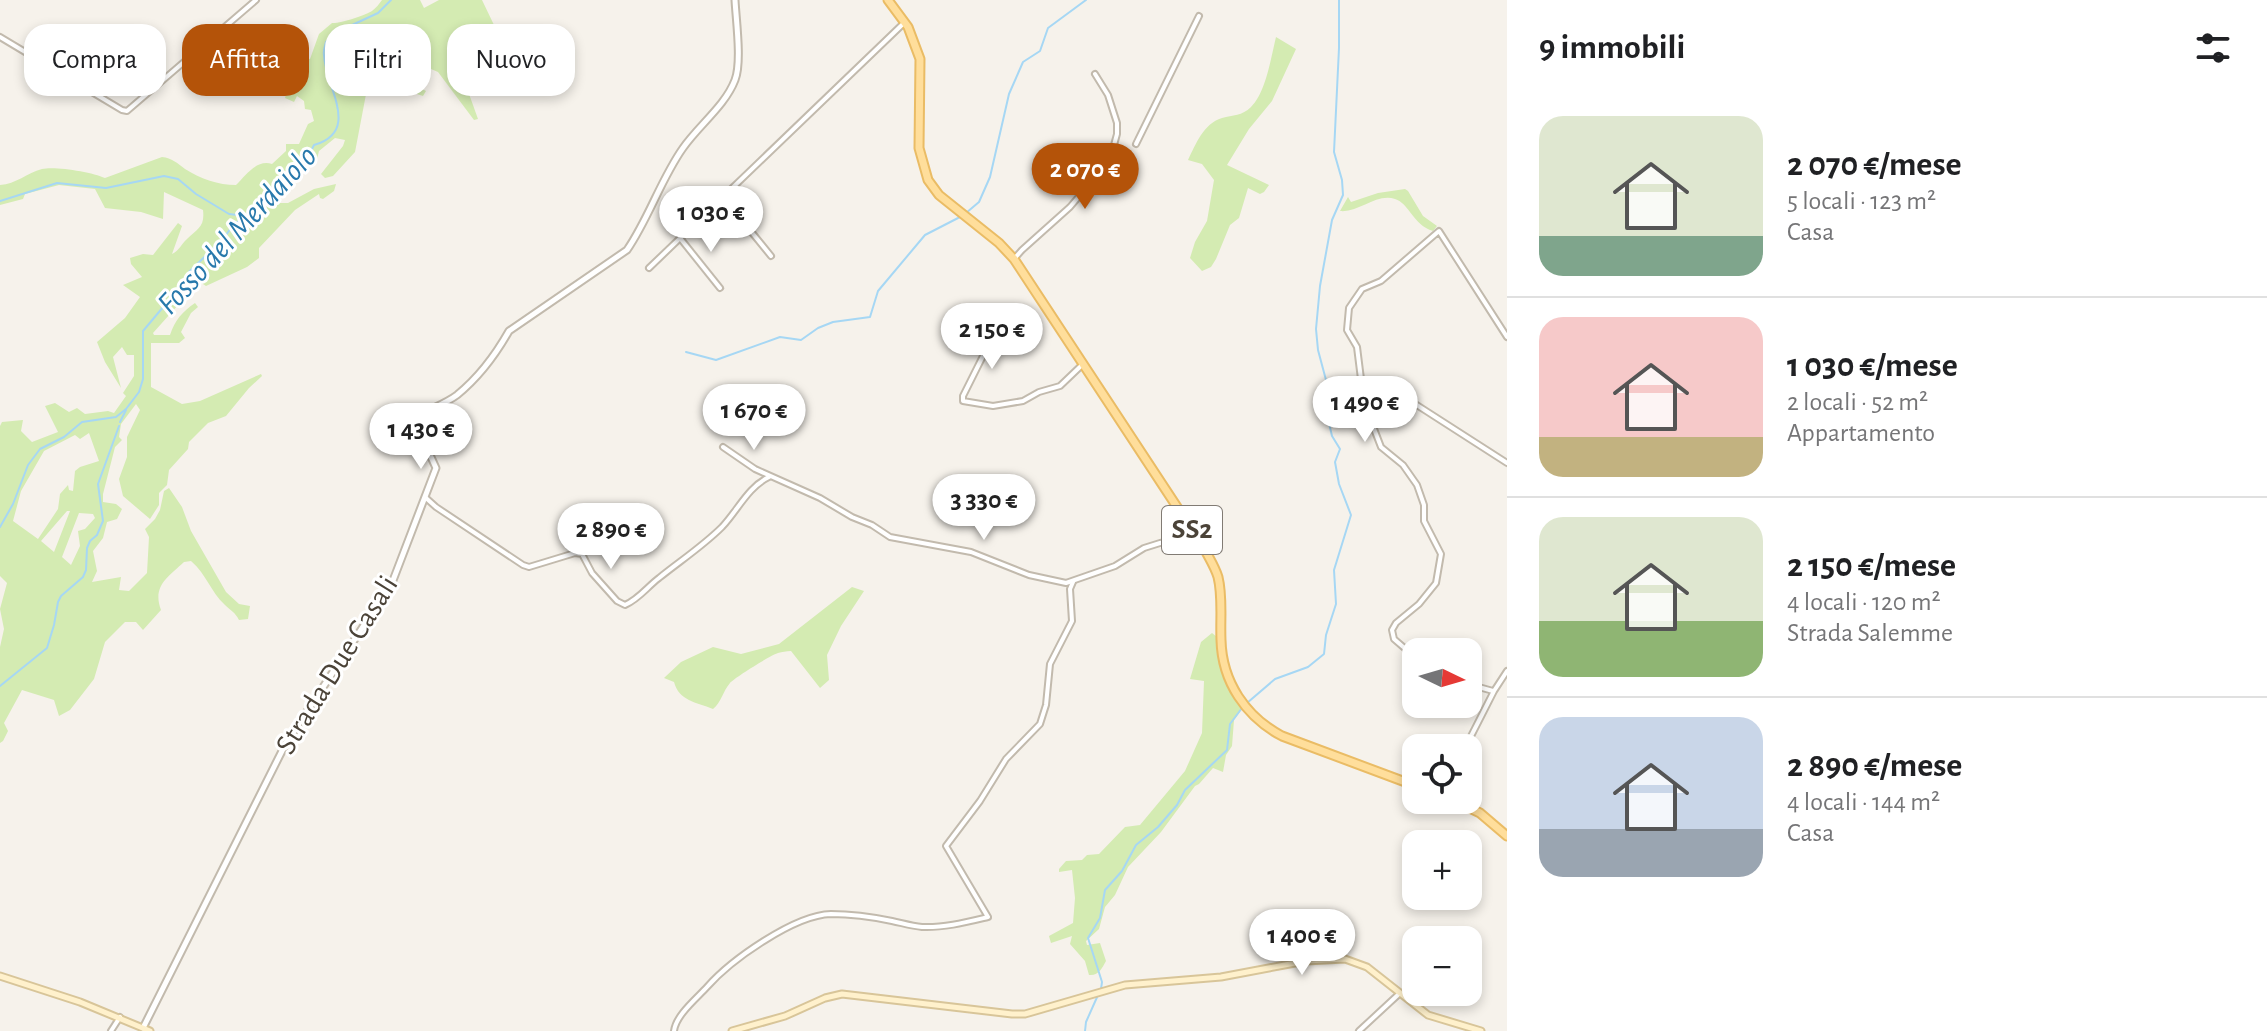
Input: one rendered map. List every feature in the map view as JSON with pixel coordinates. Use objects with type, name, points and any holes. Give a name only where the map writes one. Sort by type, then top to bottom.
[{"type":"main road","name":"SS2","points":[[888,0],[905,22],[920,59],[919,148],[928,180],[939,195],[999,243],[1014,259],[1197,537],[1218,577],[1224,665],[1232,687],[1263,724],[1282,736],[1402,781]]},
{"type":"main road","points":[[1481,814],[1507,836]]},
{"type":"main road","points":[[732,1031],[785,1016],[842,994],[1012,1014],[1031,1013],[1134,984],[1221,977],[1306,961],[1339,959],[1363,965],[1428,1015],[1481,1031]]},
{"type":"main road","points":[[0,976],[120,1017],[150,1031]]},
{"type":"street","points":[[0,37],[127,111],[256,0]]},
{"type":"street","name":"Strada Due Casali","points":[[143,1028],[286,743],[392,583],[434,476],[435,462],[407,433],[407,425],[466,386],[499,349],[509,331],[627,250],[682,149],[735,81],[738,69],[735,0]]},
{"type":"street","points":[[1136,144],[1199,16]]},
{"type":"street","points":[[649,268],[905,22]]},
{"type":"street","points":[[1014,259],[1070,207],[1114,145],[1117,123],[1108,95],[1095,74]]},
{"type":"street","points":[[723,197],[771,256]]},
{"type":"street","points":[[1402,646],[1394,639],[1392,630],[1436,583],[1441,554],[1424,521],[1424,505],[1417,485],[1403,465],[1381,447],[1371,421],[1362,387],[1357,347],[1347,330],[1349,308],[1362,289],[1381,281],[1439,231],[1507,337]]},
{"type":"street","points":[[680,238],[720,288]]},
{"type":"street","points":[[987,332],[984,354],[963,401],[993,406],[1023,401],[1060,386],[1083,364]]},
{"type":"street","points":[[1371,421],[1383,407],[1395,410],[1402,408],[1409,400],[1507,463]]},
{"type":"street","points":[[723,447],[750,466],[820,498],[890,537],[971,552],[1029,575],[1066,583],[1115,566],[1144,548],[1197,537]]},
{"type":"street","points":[[425,497],[523,565],[535,566],[575,553],[582,554],[592,573],[617,601],[625,605],[696,551],[723,526],[763,480],[772,476]]},
{"type":"street","points":[[674,1031],[681,1017],[715,978],[769,937],[807,920],[829,914],[890,920],[923,927],[988,917],[946,846],[980,801],[1006,759],[1040,724],[1046,705],[1050,664],[1072,621],[1070,589],[1073,582]]},
{"type":"street","points":[[1472,734],[1507,671]]},
{"type":"street","points":[[1482,688],[1494,691]]},
{"type":"street","points":[[1359,1031],[1400,993]]},
{"type":"street","points":[[111,1031],[120,1017]]},
{"type":"green space","points":[[382,0],[420,0],[424,8],[439,0],[482,0],[494,24],[447,24],[447,84],[438,72],[431,69],[431,24],[331,24],[375,9]]},
{"type":"green space","points":[[325,29],[325,96],[366,96],[355,152],[333,176],[325,178],[321,174],[345,140],[335,138],[319,151],[316,163],[298,173],[278,203],[288,203],[314,189],[336,184],[334,191],[323,199],[319,194],[295,210],[259,248],[259,258],[247,267],[206,286],[197,280],[192,282],[184,293],[187,295],[153,333],[170,335],[183,313],[195,303],[198,307],[191,313],[181,332],[185,338],[179,343],[151,343],[151,387],[182,404],[200,401],[262,376],[226,416],[208,423],[189,442],[188,449],[169,470],[167,485],[159,493],[159,505],[150,519],[123,496],[119,479],[127,457],[127,437],[140,410],[136,404],[121,424],[119,437],[122,440],[115,447],[103,494],[103,502],[116,504],[122,509],[117,519],[107,522],[103,538],[93,551],[97,571],[92,582],[121,577],[119,590],[129,591],[147,573],[149,537],[145,529],[155,519],[164,491],[169,488],[226,592],[239,604],[250,606],[248,619],[239,620],[220,600],[196,566],[191,561],[184,562],[163,583],[159,594],[161,610],[143,630],[136,622],[125,622],[105,642],[94,679],[70,710],[59,716],[54,700],[22,690],[4,723],[8,731],[0,743],[0,647],[4,629],[0,609],[7,583],[0,576],[0,426],[2,422],[23,420],[21,431],[32,442],[58,432],[45,406],[55,403],[69,412],[77,408],[85,414],[114,413],[126,396],[123,393],[134,376],[134,355],[127,355],[122,347],[113,357],[121,388],[97,342],[125,318],[140,297],[123,285],[142,277],[130,258],[153,255],[178,223],[182,226],[172,254],[177,251],[200,227],[203,210],[164,192],[163,219],[141,212],[105,208],[95,189],[59,185],[0,205],[0,185],[48,168],[74,170],[105,178],[162,157],[203,178],[236,185],[257,166],[272,164],[286,151],[286,144],[299,144],[308,124],[314,121],[311,110],[305,109],[304,101],[297,96],[309,96],[309,59],[319,34]],"holes":[[[89,433],[99,461],[75,471],[73,491],[69,490],[68,485],[60,494],[58,509],[38,539],[13,521],[21,491],[44,451],[75,435],[80,439]],[[70,511],[54,552],[41,541]],[[79,513],[93,514],[95,518],[85,529],[78,531],[80,546],[71,565],[62,557]]]},
{"type":"green space","points":[[1276,37],[1296,49],[1272,101],[1249,129],[1227,165],[1269,185],[1260,194],[1248,188],[1239,218],[1230,225],[1211,267],[1202,271],[1190,258],[1207,221],[1214,180],[1202,164],[1188,160],[1210,125],[1244,112],[1256,101],[1267,74]]},
{"type":"green space","points":[[286,96],[297,96],[294,102]]},
{"type":"green space","points":[[456,96],[470,96],[478,119],[474,120]]},
{"type":"green space","points":[[1405,189],[1423,216],[1437,226],[1433,231],[1395,199],[1381,199],[1340,211],[1348,197],[1351,202],[1378,193]]},
{"type":"green space","points":[[852,587],[864,591],[827,655],[829,680],[820,688],[791,651],[774,655],[733,680],[713,709],[684,697],[674,682],[664,678],[681,662],[713,647],[741,654],[779,644]]},
{"type":"green space","points":[[1212,633],[1217,637],[1224,675],[1242,709],[1234,720],[1232,746],[1226,755],[1223,772],[1213,768],[1195,786],[1161,832],[1128,867],[1115,895],[1105,907],[1099,929],[1086,941],[1087,945],[1100,943],[1106,961],[1098,973],[1089,975],[1085,961],[1070,944],[1072,936],[1051,943],[1049,936],[1073,923],[1075,898],[1072,870],[1059,872],[1059,869],[1066,861],[1099,854],[1125,827],[1140,825],[1185,771],[1202,733],[1204,681],[1190,679],[1201,642]]},
{"type":"waterway","name":"Fosso del Merdaiolo","points":[[0,527],[28,465],[40,449],[64,437],[82,422],[116,417],[139,392],[143,379],[143,331],[189,272],[234,224],[247,216],[305,163],[314,145],[336,130],[339,119],[326,67],[326,42],[337,32],[378,13],[391,0]]},
{"type":"waterway","points":[[966,213],[979,202],[990,177],[1009,94],[1023,62],[1040,51],[1048,28],[1086,0]]},
{"type":"waterway","points":[[1247,703],[1275,679],[1308,667],[1324,654],[1326,635],[1336,604],[1334,570],[1351,515],[1339,484],[1335,462],[1340,449],[1332,436],[1326,409],[1326,380],[1316,329],[1332,220],[1343,195],[1334,152],[1339,0]]},
{"type":"waterway","points":[[0,201],[57,183],[106,188],[164,176],[178,179],[229,214],[246,216]]},
{"type":"waterway","points":[[686,352],[716,360],[780,337],[801,340],[833,322],[870,317],[878,291],[925,235],[960,217]]},
{"type":"waterway","name":"Fosso del Merdaiolo","points":[[120,422],[126,410]]},
{"type":"waterway","points":[[0,686],[47,648],[61,596],[83,577],[87,548],[103,521],[98,484],[119,426]]},
{"type":"waterway","points":[[1101,989],[1102,982],[1088,938],[1100,918],[1105,890],[1122,871],[1136,845],[1158,827],[1185,790],[1227,750],[1230,724],[1242,708]]},
{"type":"waterway","points":[[1085,1031],[1098,995]]}]
